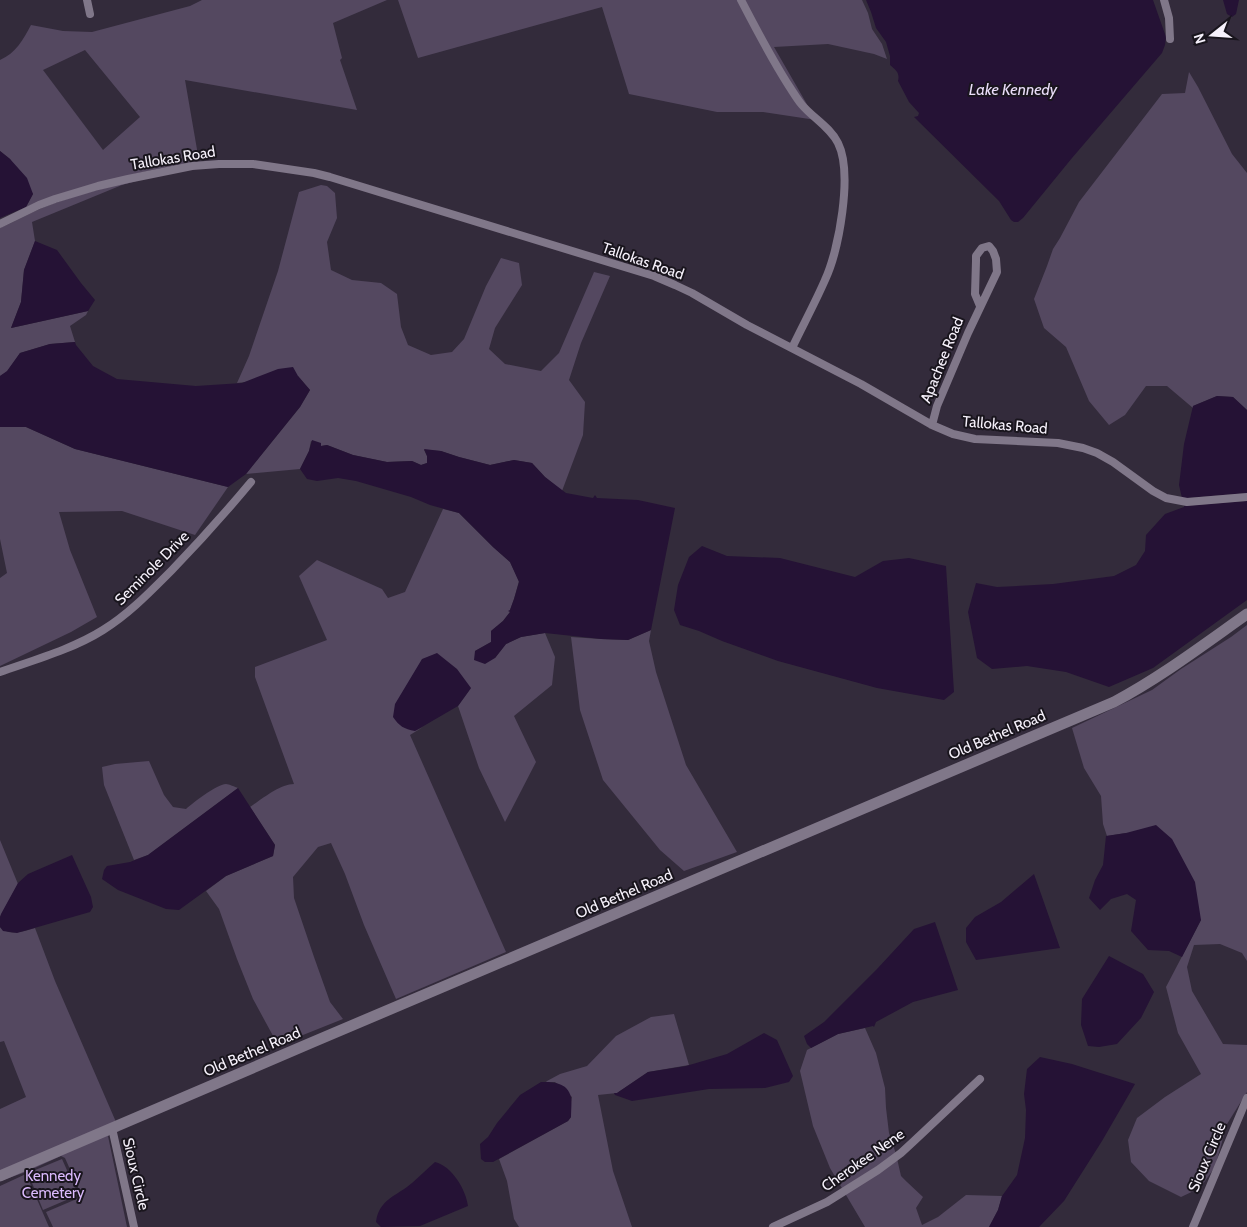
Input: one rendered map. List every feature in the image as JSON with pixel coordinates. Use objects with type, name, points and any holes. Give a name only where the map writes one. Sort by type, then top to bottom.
[{"type":"street","points":[[87,0],[90,14]]},
{"type":"street","points":[[741,0],[776,65],[802,106],[829,130],[838,142],[843,161],[843,201],[839,231],[830,265],[826,279],[792,348]]},
{"type":"street","points":[[1164,0],[1169,18],[1170,39]]},
{"type":"street","name":"Tallokas Road","points":[[0,224],[55,199],[98,186],[192,166],[253,164],[314,173],[370,188],[419,205],[675,284],[747,325],[952,434],[968,438],[1058,443],[1083,448],[1113,462],[1153,491],[1166,498],[1187,502],[1247,497]]},
{"type":"street","name":"Apachee Road","points":[[932,425],[937,406],[968,333],[997,272],[994,251],[989,246],[982,248],[976,256],[975,294],[980,306]]},
{"type":"street","name":"Seminole Drive","points":[[0,672],[83,641],[104,630],[128,612],[144,599],[188,554],[251,482]]},
{"type":"street","name":"Old Bethel Road","points":[[0,1176],[1114,702],[1160,675],[1247,614]]},
{"type":"street","name":"Cherokee Nene","points":[[773,1227],[827,1202],[878,1170],[908,1147],[980,1080]]},
{"type":"street","name":"Sioux Circle","points":[[1193,1227],[1247,1098]]},
{"type":"street","name":"Sioux Circle","points":[[112,1128],[134,1227]]},
{"type":"green space","points":[[202,0],[387,0],[333,23],[342,58],[340,60],[357,110],[185,80],[199,161],[105,181],[57,195],[26,207],[33,194],[10,159],[0,151],[0,60],[15,50],[31,25],[63,31],[92,32],[190,6]],"holes":[[[85,50],[140,117],[103,150],[43,70]]]},
{"type":"green space","points":[[398,0],[862,0],[872,29],[882,44],[887,59],[874,54],[828,44],[774,47],[816,120],[763,112],[717,112],[629,94],[602,7],[418,58]]},
{"type":"green space","points":[[1189,72],[1232,154],[1247,173],[1247,410],[1233,397],[1217,396],[1193,406],[1193,408],[1167,386],[1146,386],[1125,415],[1109,425],[1089,401],[1066,347],[1044,328],[1034,299],[1053,249],[1079,202],[1162,94],[1185,93]]},
{"type":"green space","points":[[140,180],[122,185],[32,222],[35,241],[24,270],[21,302],[11,328],[88,311],[86,315],[70,326],[75,342],[50,344],[20,353],[7,372],[0,376],[0,228],[66,199]]},
{"type":"green space","points":[[321,185],[327,186],[335,193],[337,218],[327,242],[331,270],[352,280],[381,283],[397,294],[401,327],[408,345],[431,355],[452,352],[464,339],[486,286],[501,258],[519,263],[522,285],[495,328],[489,349],[505,364],[541,371],[559,353],[594,272],[610,276],[581,343],[569,380],[585,402],[583,435],[562,491],[532,463],[514,460],[490,465],[441,451],[424,450],[427,456],[427,463],[421,465],[412,461],[387,462],[353,455],[327,445],[321,446],[311,441],[309,451],[300,469],[246,474],[300,407],[310,390],[298,376],[237,383],[249,356],[278,271],[299,192]]},
{"type":"green space","points":[[0,427],[26,427],[75,449],[228,487],[195,535],[122,511],[59,512],[70,550],[97,617],[71,632],[0,666],[0,578],[7,573],[0,539]]},
{"type":"green space","points":[[443,509],[459,513],[510,562],[519,581],[510,612],[491,631],[491,642],[475,651],[495,658],[506,644],[521,637],[545,633],[555,657],[552,685],[514,716],[536,762],[505,822],[479,768],[458,706],[471,688],[415,731],[423,727],[410,735],[506,952],[396,999],[331,843],[318,847],[293,877],[294,898],[330,1002],[343,1019],[278,1045],[253,999],[219,909],[206,891],[226,876],[273,856],[275,845],[250,807],[277,789],[294,784],[255,677],[255,667],[327,640],[299,576],[317,560],[382,589],[388,598],[405,592]]},
{"type":"green space","points":[[1247,625],[1247,961],[1242,953],[1220,944],[1194,945],[1187,967],[1192,991],[1223,1044],[1247,1045],[1247,1092],[1227,1124],[1215,1167],[1200,1188],[1181,1197],[1149,1181],[1131,1162],[1128,1140],[1137,1118],[1201,1074],[1178,1033],[1166,987],[1201,920],[1126,833],[1107,836],[1103,824],[1101,796],[1084,768],[1072,728],[1152,690]]},
{"type":"green space","points":[[651,630],[649,641],[656,672],[686,765],[737,852],[684,871],[660,850],[603,780],[580,710],[571,637],[628,640]]},
{"type":"green space","points":[[149,761],[164,795],[173,807],[186,809],[205,794],[222,785],[227,784],[238,788],[148,855],[134,860],[104,785],[102,767]]},
{"type":"green space","points":[[0,840],[18,884],[0,917]]},
{"type":"green space","points":[[0,927],[13,933],[35,928],[55,981],[116,1122],[0,1172],[0,1109],[26,1097],[4,1041],[0,1042]]},
{"type":"green space","points":[[674,1014],[689,1065],[648,1072],[617,1093],[598,1095],[613,1171],[632,1227],[519,1227],[514,1219],[507,1181],[499,1159],[568,1121],[571,1117],[572,1097],[555,1082],[546,1082],[560,1074],[587,1066],[616,1036],[651,1017]]},
{"type":"green space","points":[[865,1028],[876,1053],[885,1088],[889,1133],[901,1176],[923,1197],[916,1208],[922,1225],[938,1217],[966,1195],[1002,1196],[998,1210],[989,1227],[865,1227],[830,1168],[813,1126],[800,1071],[807,1050],[838,1034]]},
{"type":"green space","points":[[119,1129],[119,1131],[108,1136],[127,1227],[53,1227],[46,1212],[79,1198],[81,1194],[65,1158],[61,1156],[26,1172],[0,1181],[0,1180]]},
{"type":"green space","name":"Kennedy Cemetery","points":[[62,1159],[78,1195],[43,1210],[28,1173]]},
{"type":"green space","points":[[26,1174],[49,1227],[0,1227],[0,1186]]},
{"type":"water","name":"Lake Kennedy","points":[[866,0],[1153,0],[1166,37],[1165,45],[1162,53],[1023,218],[1018,222],[1014,222],[999,201],[914,117],[918,116],[919,113],[909,102],[898,81],[897,72],[890,65],[890,56],[886,42],[876,28]]},
{"type":"water","points":[[1223,0],[1239,0],[1236,14],[1232,17],[1227,14]]},
{"type":"water","points":[[0,151],[27,178],[33,194],[26,207],[0,218]]},
{"type":"water","points":[[35,241],[57,250],[95,300],[88,311],[11,328],[21,302],[24,270]]},
{"type":"water","points":[[75,342],[93,366],[117,379],[196,386],[242,383],[278,369],[293,367],[310,390],[300,407],[246,474],[228,487],[75,449],[26,427],[0,427],[0,376],[7,371],[20,353],[50,344]]},
{"type":"water","points":[[1217,396],[1233,397],[1247,410],[1247,493],[1182,498],[1179,485],[1184,444],[1193,406]]},
{"type":"water","points":[[312,440],[321,443],[321,446],[327,445],[353,455],[387,462],[412,461],[421,465],[427,463],[424,449],[441,451],[490,465],[514,460],[532,463],[545,477],[566,493],[593,498],[595,495],[597,498],[638,500],[675,508],[651,630],[628,640],[545,633],[521,637],[506,644],[495,658],[485,664],[474,660],[475,651],[491,642],[491,631],[510,612],[508,611],[510,610],[519,582],[510,562],[459,513],[356,481],[338,478],[317,481],[307,479],[300,469]]},
{"type":"water","points":[[1247,501],[1247,600],[1153,668],[1109,687],[1066,672],[1027,666],[992,669],[977,658],[968,612],[976,583],[997,587],[1053,584],[1114,576],[1136,565],[1145,551],[1146,535],[1165,514],[1184,506]]},
{"type":"water","points":[[702,546],[727,556],[780,558],[855,577],[883,561],[909,558],[946,566],[954,692],[944,700],[877,688],[778,661],[680,625],[674,610],[678,585],[689,557]]},
{"type":"water","points":[[437,653],[457,669],[471,688],[458,706],[415,731],[405,728],[393,717],[395,704],[422,659]]},
{"type":"water","points":[[238,788],[275,845],[273,856],[226,876],[179,910],[166,909],[118,890],[102,879],[107,866],[130,862],[148,855]]},
{"type":"water","points":[[1156,825],[1172,839],[1195,882],[1201,920],[1182,957],[1169,951],[1148,950],[1131,931],[1136,900],[1127,894],[1111,899],[1100,910],[1089,898],[1095,880],[1103,865],[1106,836]]},
{"type":"water","points":[[72,855],[91,897],[93,907],[90,912],[17,933],[3,931],[0,927],[0,917],[18,883],[28,874]]},
{"type":"water","points":[[1034,874],[1060,948],[976,960],[966,942],[966,928],[975,917],[1001,902]]},
{"type":"water","points":[[935,922],[958,990],[913,1002],[876,1022],[874,1027],[838,1034],[811,1048],[807,1044],[804,1036],[824,1022],[914,929]]},
{"type":"water","points":[[1109,956],[1143,974],[1154,992],[1141,1018],[1117,1044],[1099,1047],[1088,1046],[1081,1025],[1082,999]]},
{"type":"water","points":[[764,1033],[777,1040],[793,1076],[789,1082],[765,1088],[709,1089],[632,1101],[614,1093],[617,1093],[648,1072],[686,1066],[727,1054]]},
{"type":"water","points":[[1040,1057],[1072,1064],[1135,1084],[1064,1201],[1039,1227],[989,1227],[998,1210],[1002,1196],[1017,1175],[1025,1138],[1026,1110],[1024,1094],[1027,1069]]},
{"type":"water","points":[[541,1082],[555,1083],[566,1088],[571,1099],[571,1117],[568,1121],[493,1162],[485,1162],[481,1159],[480,1144],[488,1137],[520,1095]]},
{"type":"water","points":[[435,1162],[441,1164],[452,1173],[461,1186],[468,1206],[420,1226],[381,1227],[376,1222],[378,1214],[385,1203],[412,1183]]}]
